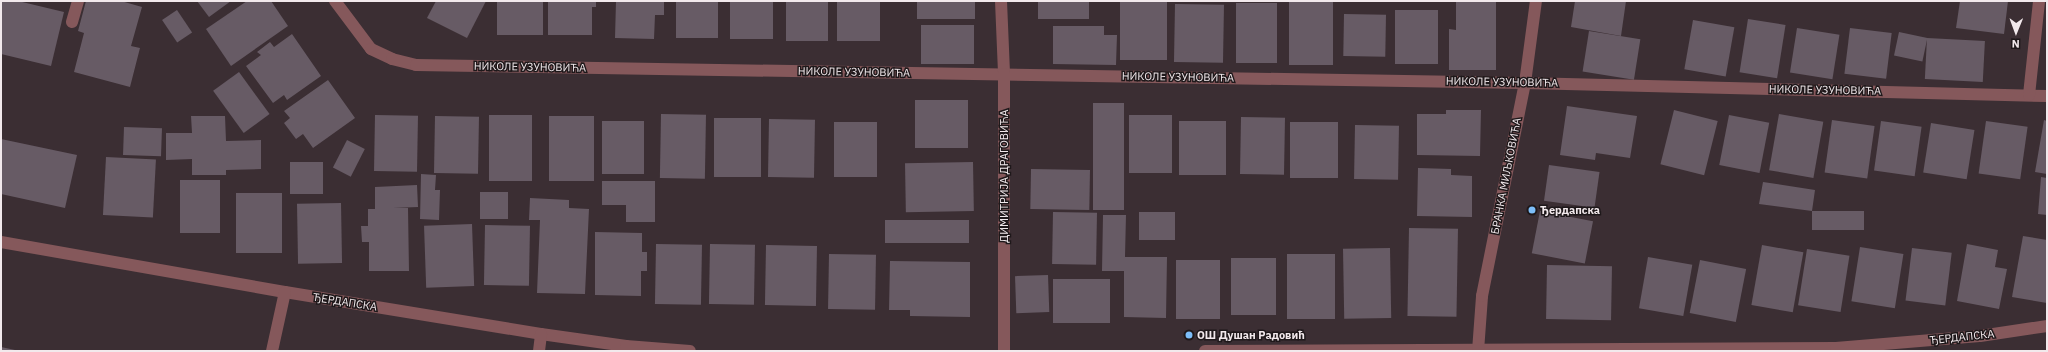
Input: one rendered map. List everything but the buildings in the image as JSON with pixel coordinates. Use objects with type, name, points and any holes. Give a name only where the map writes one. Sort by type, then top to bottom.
[{"type":"street","points":[[72,22],[78,1]]},
{"type":"street","name":"НИКОЛЕ УЗУНОВИЋА","points":[[335,1],[371,49],[392,59],[416,65],[1525,83],[2047,96]]},
{"type":"street","name":"ДИМИТРИЈА ДРАГОВИЋА","points":[[1000,1],[1004,74],[1004,351]]},
{"type":"street","name":"БРАНКА МИЉКОВИЋА","points":[[1478,350],[1482,296],[1525,83],[1536,1]]},
{"type":"street","points":[[2029,95],[2039,1]]},
{"type":"street","name":"ЂЕРДАПСКА","points":[[1,242],[285,292],[541,334],[626,346],[690,351]]},
{"type":"street","points":[[272,351],[285,292]]},
{"type":"street","name":"ЂЕРДАПСКА","points":[[1206,351],[1837,350],[1980,336],[2047,326]]},
{"type":"street","points":[[539,351],[541,334]]},
{"type":"place","name":"Ђердапска","points":[[1532,210]]},
{"type":"place","name":"ОШ Душан Радовић","points":[[1189,335]]}]
